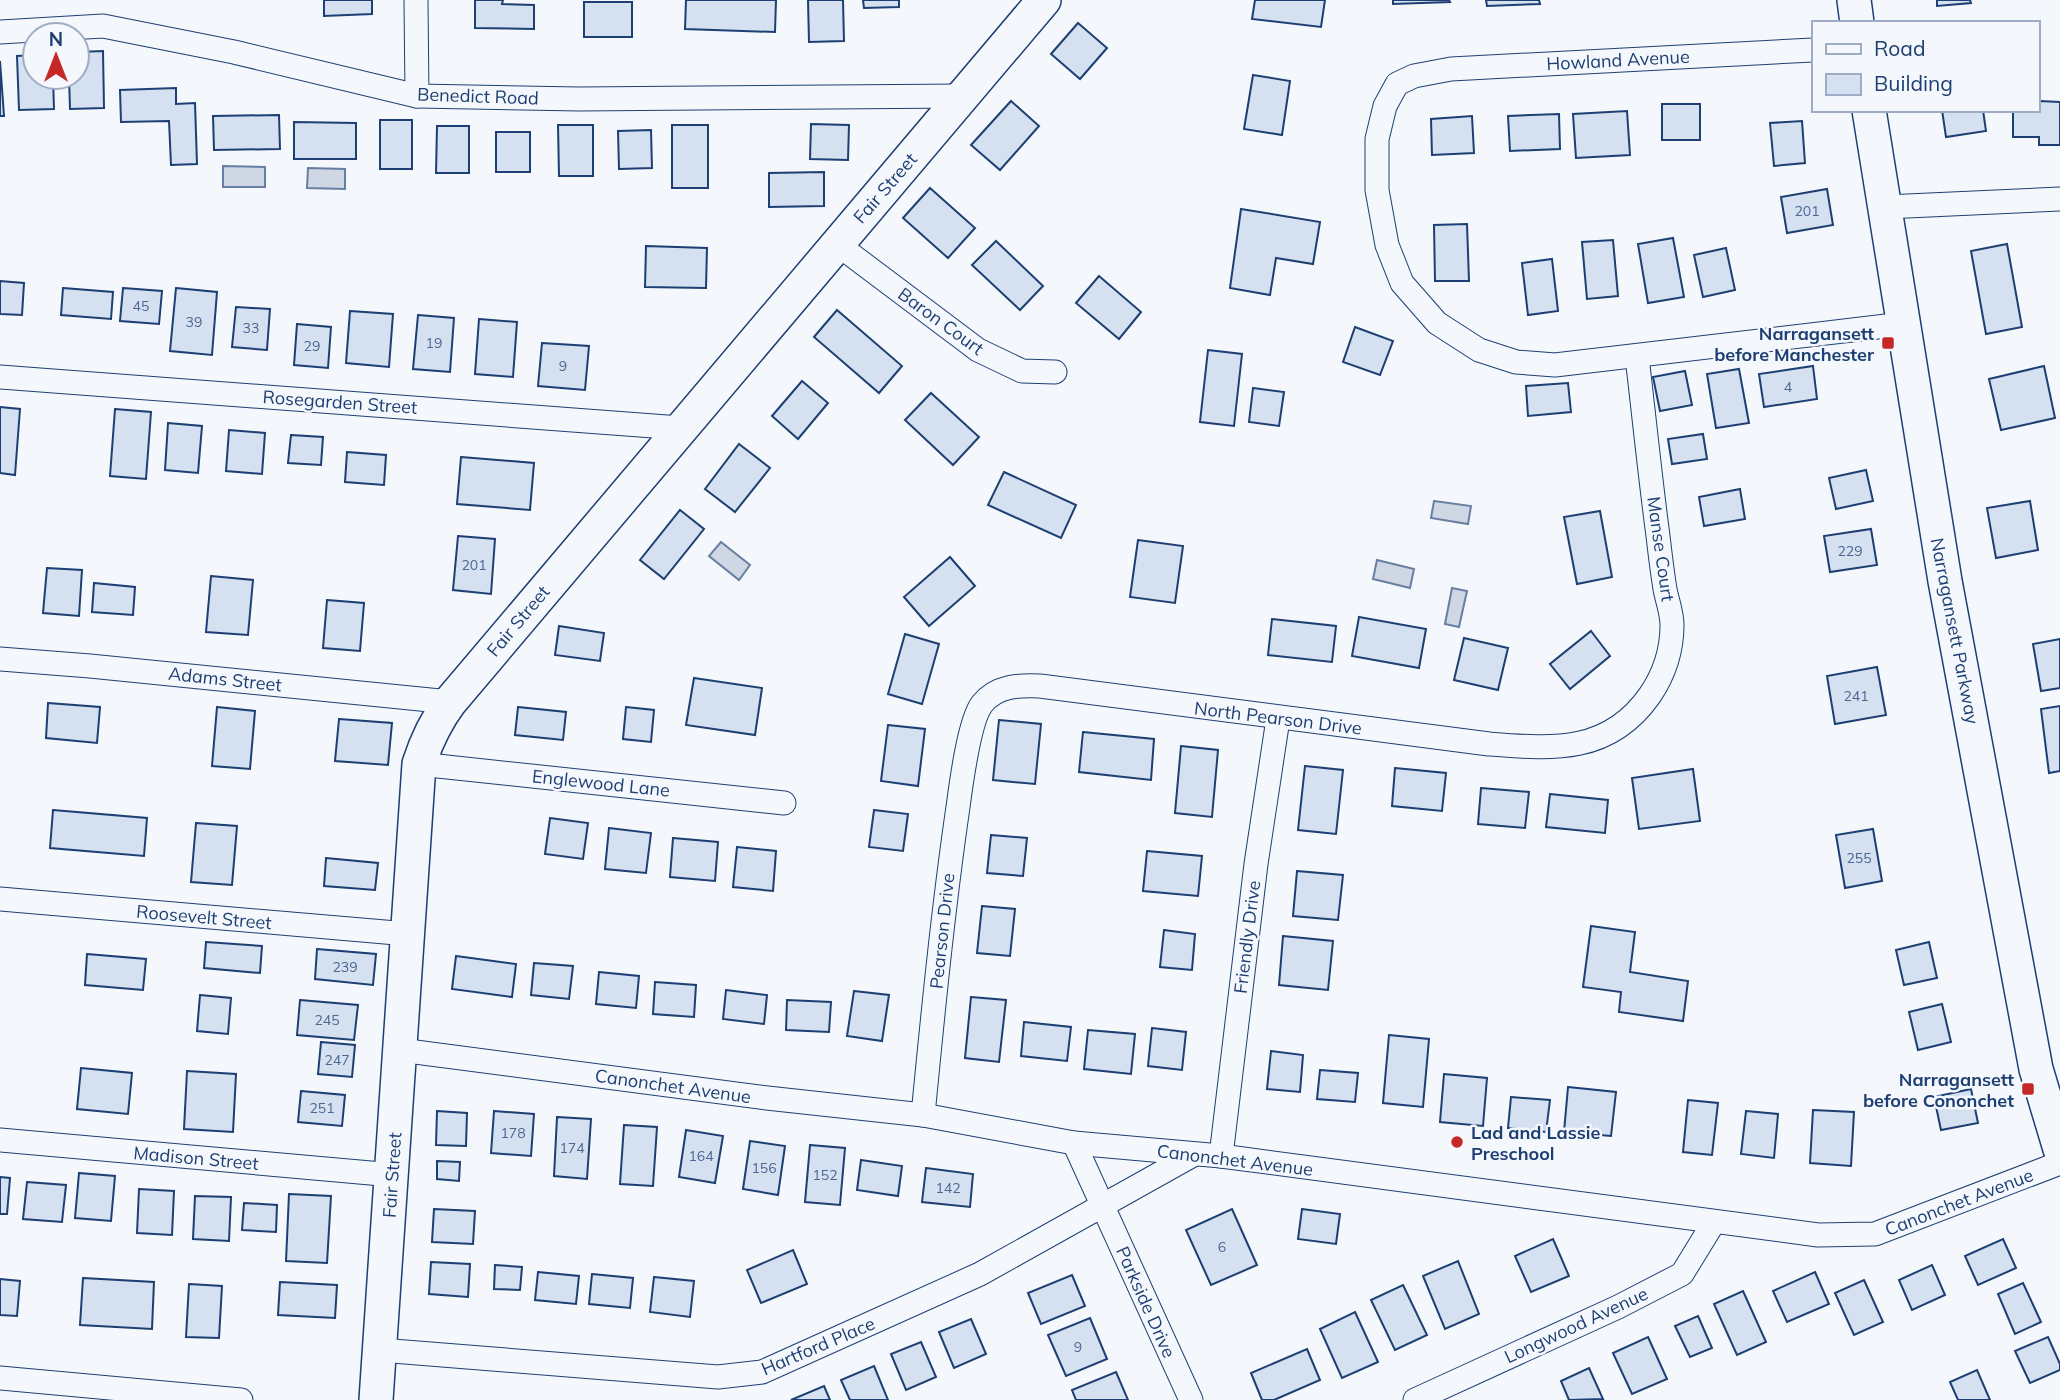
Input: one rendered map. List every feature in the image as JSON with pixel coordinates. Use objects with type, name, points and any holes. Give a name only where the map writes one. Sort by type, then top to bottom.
[{"type":"street","points":[[416,0],[417,96]]},
{"type":"street","name":"Fair Street","points":[[376,1400],[419,764],[440,716],[680,428],[1044,0]]},
{"type":"street","points":[[1854,0],[1857,21]]},
{"type":"street","name":"Benedict Road","points":[[0,32],[103,26],[234,52],[417,96],[579,99],[963,96]]},
{"type":"street","name":"Howland Avenue","points":[[1637,356],[1555,365],[1516,362],[1479,350],[1437,323],[1402,283],[1387,244],[1377,190],[1377,139],[1385,106],[1397,84],[1422,74],[1451,69],[1812,50]]},
{"type":"street","name":"Narragansett Parkway","points":[[1869,112],[1945,581],[2036,1069],[2060,1149]]},
{"type":"street","points":[[1885,207],[2060,199]]},
{"type":"street","name":"Baron Court","points":[[837,244],[978,350],[1022,371],[1055,372]]},
{"type":"street","points":[[1637,356],[1903,324]]},
{"type":"street","name":"Manse Court","points":[[1622,726],[1642,706],[1660,681],[1670,657],[1672,624],[1652,493],[1637,356]]},
{"type":"street","name":"Rosegarden Street","points":[[0,377],[680,428]]},
{"type":"street","name":"Adams Street","points":[[0,659],[450,702]]},
{"type":"street","name":"North Pearson Drive","points":[[968,748],[980,705],[995,691],[1020,685],[1489,744],[1555,748],[1605,737],[1622,726]]},
{"type":"street","name":"Friendly Drive","points":[[1221,1156],[1255,864],[1278,719]]},
{"type":"street","name":"Pearson Drive","points":[[923,1115],[943,909],[968,748]]},
{"type":"street","name":"Englewood Lane","points":[[419,764],[784,803]]},
{"type":"street","name":"Roosevelt Street","points":[[0,899],[408,934]]},
{"type":"street","name":"Canonchet Avenue","points":[[400,1050],[767,1098],[923,1115],[1074,1143],[1221,1156],[1818,1235],[1875,1234],[2060,1163]]},
{"type":"street","name":"Madison Street","points":[[0,1140],[393,1175]]},
{"type":"street","points":[[1074,1143],[1102,1204]]},
{"type":"street","name":"Hartford Place","points":[[380,1350],[718,1377],[762,1372],[980,1274],[1194,1155]]},
{"type":"street","name":"Parkside Drive","points":[[1102,1204],[1191,1400]]},
{"type":"street","name":"Longwood Avenue","points":[[1415,1400],[1618,1307],[1682,1274],[1714,1222]]},
{"type":"street","points":[[0,1378],[241,1400]]},
{"type":"shaded area","points":[[223,166],[265,167],[265,187],[223,187]]},
{"type":"shaded area","points":[[308,168],[345,169],[345,189],[307,188]]},
{"type":"shaded area","points":[[1434,501],[1471,506],[1468,524],[1431,518]]},
{"type":"shaded area","points":[[721,542],[750,565],[739,580],[709,556]]},
{"type":"shaded area","points":[[1377,560],[1414,569],[1410,588],[1373,579]]},
{"type":"shaded area","points":[[1452,588],[1467,591],[1459,627],[1445,624]]},
{"type":"building","points":[[324,0],[372,0],[372,14],[324,16]]},
{"type":"building","points":[[475,0],[503,0],[502,4],[534,5],[534,29],[475,28]]},
{"type":"building","points":[[686,0],[776,0],[775,32],[685,29]]},
{"type":"building","points":[[808,0],[843,0],[844,41],[809,42]]},
{"type":"building","points":[[863,0],[899,0],[899,7],[864,8]]},
{"type":"building","points":[[1255,0],[1325,0],[1321,27],[1252,19]]},
{"type":"building","points":[[1393,0],[1449,0],[1450,2],[1393,4]]},
{"type":"building","points":[[1486,0],[1539,0],[1540,4],[1487,6]]},
{"type":"building","points":[[1937,0],[1970,0],[1971,3],[1937,6]]},
{"type":"building","points":[[584,2],[632,2],[632,37],[584,37]]},
{"type":"building","points":[[1078,23],[1107,48],[1080,79],[1051,54]]},
{"type":"building","points":[[91,51],[103,51],[104,108],[70,109],[69,91],[91,91]]},
{"type":"building","points":[[17,56],[21,56],[21,91],[53,91],[54,109],[19,110]]},
{"type":"building","points":[[0,61],[4,116],[0,116]]},
{"type":"building","points":[[1253,75],[1290,81],[1282,135],[1244,129]]},
{"type":"building","points":[[176,88],[176,104],[195,103],[197,164],[171,165],[169,121],[121,122],[120,90]]},
{"type":"building","points":[[1011,101],[1039,126],[1000,170],[971,145]]},
{"type":"building","points":[[2040,101],[2060,102],[2060,145],[2039,145],[2039,137],[2013,137],[2013,112],[2039,112]]},
{"type":"building","points":[[1662,104],[1700,104],[1700,140],[1662,140]]},
{"type":"building","points":[[1627,111],[1630,155],[1576,158],[1573,114]]},
{"type":"building","points":[[1942,112],[1983,112],[1986,131],[1946,137]]},
{"type":"building","points":[[1559,114],[1560,149],[1510,151],[1508,116]]},
{"type":"building","points":[[279,115],[280,149],[214,150],[213,116]]},
{"type":"building","points":[[1472,116],[1474,153],[1432,155],[1431,119]]},
{"type":"building","points":[[380,120],[412,120],[412,169],[380,169]]},
{"type":"building","points":[[1802,121],[1805,163],[1774,166],[1770,123]]},
{"type":"building","points":[[294,122],[356,123],[356,159],[294,159]]},
{"type":"building","points":[[811,124],[849,125],[848,160],[810,159]]},
{"type":"building","points":[[558,125],[593,125],[593,176],[559,176]]},
{"type":"building","points":[[672,125],[708,125],[708,188],[672,188]]},
{"type":"building","points":[[437,126],[469,126],[469,173],[436,173]]},
{"type":"building","points":[[651,130],[652,168],[619,169],[618,131]]},
{"type":"building","points":[[496,132],[530,132],[530,172],[496,172]]},
{"type":"building","points":[[824,172],[824,206],[769,207],[769,173]]},
{"type":"building","points":[[930,188],[975,228],[948,258],[903,218]]},
{"type":"building","points":[[1827,189],[1833,225],[1787,233],[1781,197]]},
{"type":"building","points":[[1241,209],[1320,222],[1313,264],[1276,258],[1270,295],[1230,288]]},
{"type":"building","points":[[1467,224],[1469,281],[1435,281],[1434,225]]},
{"type":"building","points":[[1673,238],[1684,297],[1648,303],[1638,244]]},
{"type":"building","points":[[1613,240],[1618,296],[1587,299],[1582,242]]},
{"type":"building","points":[[996,241],[1043,286],[1020,310],[972,265]]},
{"type":"building","points":[[2007,244],[2022,327],[1986,334],[1971,251]]},
{"type":"building","points":[[646,246],[707,248],[706,288],[645,287]]},
{"type":"building","points":[[1726,248],[1735,290],[1703,297],[1694,255]]},
{"type":"building","points":[[1552,259],[1558,311],[1528,315],[1522,263]]},
{"type":"building","points":[[1099,276],[1141,312],[1119,339],[1076,303]]},
{"type":"building","points":[[0,281],[24,283],[22,315],[0,314]]},
{"type":"building","points":[[63,288],[113,292],[111,319],[61,315]]},
{"type":"building","points":[[123,288],[162,291],[159,324],[120,321]]},
{"type":"building","points":[[176,288],[217,292],[212,355],[170,351]]},
{"type":"building","points":[[236,307],[270,309],[267,350],[232,347]]},
{"type":"building","points":[[837,310],[902,366],[879,393],[814,337]]},
{"type":"building","points":[[350,311],[393,314],[389,367],[346,363]]},
{"type":"building","points":[[418,315],[454,318],[450,372],[413,369]]},
{"type":"building","points":[[479,319],[517,322],[513,377],[475,374]]},
{"type":"building","points":[[297,324],[331,327],[328,368],[294,365]]},
{"type":"building","points":[[1355,327],[1393,341],[1380,375],[1343,362]]},
{"type":"building","points":[[542,343],[589,346],[585,390],[538,386]]},
{"type":"building","points":[[1208,350],[1242,354],[1234,426],[1200,422]]},
{"type":"building","points":[[1813,366],[1817,399],[1764,407],[1759,374]]},
{"type":"building","points":[[2044,366],[2055,418],[2001,430],[1989,379]]},
{"type":"building","points":[[1739,369],[1749,423],[1716,428],[1707,374]]},
{"type":"building","points":[[1685,371],[1692,405],[1660,411],[1653,377]]},
{"type":"building","points":[[802,381],[828,403],[798,439],[772,416]]},
{"type":"building","points":[[1568,383],[1571,412],[1528,416],[1526,386]]},
{"type":"building","points":[[1253,388],[1284,392],[1279,426],[1249,422]]},
{"type":"building","points":[[931,393],[979,437],[953,465],[905,420]]},
{"type":"building","points":[[0,407],[20,409],[15,475],[0,473]]},
{"type":"building","points":[[115,409],[151,412],[146,479],[110,476]]},
{"type":"building","points":[[168,423],[202,426],[198,473],[165,470]]},
{"type":"building","points":[[229,430],[265,433],[262,474],[226,471]]},
{"type":"building","points":[[1703,434],[1707,459],[1672,464],[1668,439]]},
{"type":"building","points":[[291,435],[323,437],[321,465],[288,463]]},
{"type":"building","points":[[739,444],[770,468],[735,512],[705,489]]},
{"type":"building","points":[[347,452],[386,455],[384,485],[345,482]]},
{"type":"building","points":[[461,457],[534,463],[530,510],[457,504]]},
{"type":"building","points":[[1866,470],[1873,501],[1836,509],[1829,478]]},
{"type":"building","points":[[1004,472],[1076,505],[1061,538],[988,505]]},
{"type":"building","points":[[1740,489],[1745,519],[1704,526],[1699,497]]},
{"type":"building","points":[[2030,501],[2038,550],[1996,558],[1987,508]]},
{"type":"building","points":[[680,510],[704,529],[664,579],[640,560]]},
{"type":"building","points":[[1600,511],[1612,577],[1577,584],[1564,517]]},
{"type":"building","points":[[1871,529],[1877,565],[1830,572],[1824,536]]},
{"type":"building","points":[[458,536],[495,539],[491,594],[453,590]]},
{"type":"building","points":[[1138,540],[1183,546],[1175,603],[1130,597]]},
{"type":"building","points":[[950,557],[975,586],[929,626],[904,597]]},
{"type":"building","points":[[47,568],[82,570],[79,616],[43,613]]},
{"type":"building","points":[[211,576],[253,580],[248,635],[206,632]]},
{"type":"building","points":[[94,583],[135,587],[133,615],[92,612]]},
{"type":"building","points":[[327,600],[364,603],[360,651],[323,648]]},
{"type":"building","points":[[1359,617],[1426,629],[1419,668],[1352,656]]},
{"type":"building","points":[[1272,619],[1336,626],[1332,662],[1268,655]]},
{"type":"building","points":[[559,626],[604,633],[600,661],[555,655]]},
{"type":"building","points":[[1591,631],[1610,656],[1570,689],[1550,664]]},
{"type":"building","points":[[905,634],[939,644],[922,704],[888,694]]},
{"type":"building","points":[[1464,638],[1508,648],[1498,690],[1454,680]]},
{"type":"building","points":[[2060,639],[2060,688],[2041,691],[2033,644]]},
{"type":"building","points":[[1877,667],[1886,715],[1835,724],[1827,676]]},
{"type":"building","points":[[694,678],[762,688],[755,735],[686,725]]},
{"type":"building","points":[[48,703],[100,707],[97,743],[46,738]]},
{"type":"building","points":[[2060,706],[2060,771],[2049,773],[2041,709]]},
{"type":"building","points":[[217,707],[255,711],[250,769],[212,766]]},
{"type":"building","points":[[518,707],[566,712],[563,740],[515,735]]},
{"type":"building","points":[[626,707],[654,710],[651,742],[623,739]]},
{"type":"building","points":[[339,719],[392,723],[388,765],[335,761]]},
{"type":"building","points":[[999,720],[1041,724],[1035,784],[993,780]]},
{"type":"building","points":[[888,725],[925,729],[918,786],[881,781]]},
{"type":"building","points":[[1083,732],[1154,739],[1151,780],[1079,772]]},
{"type":"building","points":[[1181,746],[1218,750],[1212,817],[1175,813]]},
{"type":"building","points":[[1305,766],[1343,770],[1336,834],[1298,830]]},
{"type":"building","points":[[1395,768],[1446,773],[1442,811],[1392,806]]},
{"type":"building","points":[[1693,769],[1700,821],[1639,829],[1632,778]]},
{"type":"building","points":[[1481,788],[1529,792],[1525,828],[1478,824]]},
{"type":"building","points":[[1550,794],[1608,800],[1605,833],[1546,827]]},
{"type":"building","points":[[53,810],[147,818],[144,856],[50,848]]},
{"type":"building","points":[[874,810],[908,814],[903,851],[869,847]]},
{"type":"building","points":[[550,818],[588,823],[583,859],[545,854]]},
{"type":"building","points":[[196,823],[237,826],[232,885],[191,882]]},
{"type":"building","points":[[609,828],[651,833],[646,873],[605,869]]},
{"type":"building","points":[[1873,829],[1882,881],[1845,888],[1836,835]]},
{"type":"building","points":[[991,835],[1027,838],[1023,876],[987,873]]},
{"type":"building","points":[[673,838],[718,842],[715,881],[670,877]]},
{"type":"building","points":[[737,847],[776,851],[773,891],[733,887]]},
{"type":"building","points":[[1147,851],[1202,856],[1198,896],[1143,891]]},
{"type":"building","points":[[326,858],[378,863],[375,890],[324,886]]},
{"type":"building","points":[[1297,871],[1343,875],[1338,920],[1293,916]]},
{"type":"building","points":[[982,906],[1015,909],[1010,956],[977,953]]},
{"type":"building","points":[[1591,926],[1635,932],[1630,972],[1688,981],[1683,1021],[1619,1012],[1621,992],[1583,987]]},
{"type":"building","points":[[1164,930],[1195,934],[1192,970],[1160,967]]},
{"type":"building","points":[[1283,936],[1333,941],[1328,990],[1279,985]]},
{"type":"building","points":[[206,942],[262,946],[260,973],[204,968]]},
{"type":"building","points":[[1929,942],[1937,978],[1904,985],[1896,950]]},
{"type":"building","points":[[317,949],[376,954],[373,985],[315,979]]},
{"type":"building","points":[[87,954],[146,959],[143,990],[85,985]]},
{"type":"building","points":[[456,956],[516,964],[512,997],[452,989]]},
{"type":"building","points":[[534,963],[573,966],[569,999],[531,995]]},
{"type":"building","points":[[599,972],[639,976],[636,1008],[596,1004]]},
{"type":"building","points":[[655,982],[696,985],[694,1017],[653,1014]]},
{"type":"building","points":[[726,990],[767,995],[764,1024],[723,1019]]},
{"type":"building","points":[[854,991],[889,995],[882,1041],[847,1036]]},
{"type":"building","points":[[200,995],[231,998],[228,1034],[197,1031]]},
{"type":"building","points":[[971,997],[1006,1000],[999,1062],[965,1058]]},
{"type":"building","points":[[300,1000],[358,1005],[354,1040],[297,1035]]},
{"type":"building","points":[[787,1000],[831,1002],[829,1032],[786,1030]]},
{"type":"building","points":[[1942,1004],[1951,1042],[1918,1050],[1909,1012]]},
{"type":"building","points":[[1024,1022],[1071,1027],[1067,1061],[1021,1056]]},
{"type":"building","points":[[1152,1028],[1186,1032],[1182,1070],[1148,1066]]},
{"type":"building","points":[[1088,1030],[1135,1034],[1131,1074],[1084,1069]]},
{"type":"building","points":[[1389,1035],[1429,1039],[1423,1107],[1383,1103]]},
{"type":"building","points":[[321,1042],[355,1045],[352,1077],[318,1074]]},
{"type":"building","points":[[1271,1051],[1303,1055],[1300,1092],[1267,1089]]},
{"type":"building","points":[[81,1068],[132,1073],[128,1114],[77,1109]]},
{"type":"building","points":[[1320,1070],[1358,1073],[1355,1102],[1317,1099]]},
{"type":"building","points":[[187,1071],[236,1074],[233,1132],[184,1129]]},
{"type":"building","points":[[1444,1074],[1487,1078],[1483,1126],[1440,1122]]},
{"type":"building","points":[[1568,1087],[1616,1092],[1611,1136],[1564,1132]]},
{"type":"building","points":[[1971,1089],[1978,1123],[1941,1130],[1934,1097]]},
{"type":"building","points":[[301,1091],[345,1095],[342,1126],[298,1122]]},
{"type":"building","points":[[1511,1097],[1550,1100],[1546,1132],[1508,1128]]},
{"type":"building","points":[[1688,1100],[1718,1103],[1712,1155],[1683,1152]]},
{"type":"building","points":[[1813,1110],[1854,1112],[1851,1166],[1810,1163]]},
{"type":"building","points":[[437,1111],[467,1113],[466,1146],[436,1145]]},
{"type":"building","points":[[494,1111],[534,1114],[531,1156],[491,1153]]},
{"type":"building","points":[[1746,1111],[1778,1114],[1774,1158],[1741,1154]]},
{"type":"building","points":[[557,1117],[591,1119],[587,1179],[554,1176]]},
{"type":"building","points":[[624,1125],[657,1127],[653,1186],[620,1184]]},
{"type":"building","points":[[686,1130],[723,1136],[715,1183],[679,1177]]},
{"type":"building","points":[[750,1141],[785,1146],[778,1195],[743,1189]]},
{"type":"building","points":[[810,1145],[845,1148],[840,1205],[805,1202]]},
{"type":"building","points":[[861,1160],[902,1166],[898,1196],[857,1190]]},
{"type":"building","points":[[437,1161],[460,1162],[459,1181],[437,1179]]},
{"type":"building","points":[[926,1168],[973,1174],[970,1207],[922,1202]]},
{"type":"building","points":[[79,1173],[115,1176],[111,1221],[75,1218]]},
{"type":"building","points":[[0,1177],[10,1178],[7,1214],[0,1214]]},
{"type":"building","points":[[27,1182],[66,1185],[62,1222],[23,1219]]},
{"type":"building","points":[[139,1189],[174,1191],[172,1235],[137,1233]]},
{"type":"building","points":[[289,1194],[331,1196],[327,1263],[286,1261]]},
{"type":"building","points":[[195,1196],[231,1197],[229,1241],[193,1239]]},
{"type":"building","points":[[244,1203],[277,1205],[276,1232],[242,1230]]},
{"type":"building","points":[[434,1209],[475,1211],[473,1244],[432,1242]]},
{"type":"building","points":[[1232,1209],[1257,1265],[1211,1285],[1186,1230]]},
{"type":"building","points":[[1302,1209],[1340,1214],[1336,1244],[1298,1239]]},
{"type":"building","points":[[1553,1239],[1569,1276],[1531,1292],[1515,1256]]},
{"type":"building","points":[[2003,1239],[2016,1268],[1978,1285],[1965,1256]]},
{"type":"building","points":[[793,1250],[807,1284],[761,1303],[747,1270]]},
{"type":"building","points":[[1458,1261],[1479,1314],[1445,1329],[1423,1276]]},
{"type":"building","points":[[431,1262],[470,1264],[468,1297],[429,1294]]},
{"type":"building","points":[[495,1265],[522,1267],[520,1290],[494,1289]]},
{"type":"building","points":[[1932,1265],[1945,1295],[1912,1310],[1899,1280]]},
{"type":"building","points":[[538,1272],[579,1276],[576,1304],[535,1300]]},
{"type":"building","points":[[1815,1272],[1829,1304],[1787,1322],[1773,1291]]},
{"type":"building","points":[[592,1274],[633,1278],[630,1308],[589,1304]]},
{"type":"building","points":[[1072,1275],[1085,1306],[1041,1324],[1028,1293]]},
{"type":"building","points":[[654,1277],[694,1281],[690,1317],[650,1312]]},
{"type":"building","points":[[83,1278],[154,1282],[152,1329],[80,1325]]},
{"type":"building","points":[[0,1279],[20,1281],[17,1316],[0,1315]]},
{"type":"building","points":[[1864,1280],[1883,1322],[1854,1335],[1835,1293]]},
{"type":"building","points":[[280,1282],[337,1285],[335,1318],[278,1315]]},
{"type":"building","points":[[2023,1283],[2041,1322],[2015,1334],[1998,1294]]},
{"type":"building","points":[[189,1284],[222,1286],[219,1338],[186,1337]]},
{"type":"building","points":[[1403,1285],[1427,1335],[1395,1350],[1371,1300]]},
{"type":"building","points":[[1743,1291],[1766,1342],[1737,1355],[1714,1304]]},
{"type":"building","points":[[1355,1312],[1378,1362],[1342,1378],[1320,1329]]},
{"type":"building","points":[[1698,1316],[1712,1348],[1690,1357],[1675,1326]]},
{"type":"building","points":[[1090,1318],[1107,1359],[1066,1376],[1048,1335]]},
{"type":"building","points":[[971,1319],[986,1354],[954,1368],[939,1332]]},
{"type":"building","points":[[1648,1337],[1667,1379],[1632,1394],[1613,1353]]},
{"type":"building","points":[[2048,1337],[2060,1370],[2030,1383],[2015,1351]]},
{"type":"building","points":[[921,1342],[936,1377],[906,1390],[891,1354]]},
{"type":"building","points":[[1307,1349],[1320,1380],[1274,1400],[1262,1400],[1251,1373]]},
{"type":"building","points":[[874,1366],[888,1400],[850,1400],[841,1380]]},
{"type":"building","points":[[1589,1368],[1603,1399],[1569,1400],[1561,1381]]},
{"type":"building","points":[[1977,1370],[1990,1400],[1958,1400],[1950,1382]]},
{"type":"building","points":[[1116,1372],[1128,1400],[1076,1400],[1072,1390]]},
{"type":"building","points":[[824,1386],[830,1400],[791,1400]]},
{"type":"place","name":"Narragansett before Manchester","points":[[1888,343]]},
{"type":"place","name":"Narragansett before Cononchet","points":[[2028,1089]]},
{"type":"place","name":"Lad and Lassie Preschool","points":[[1457,1142]]}]
